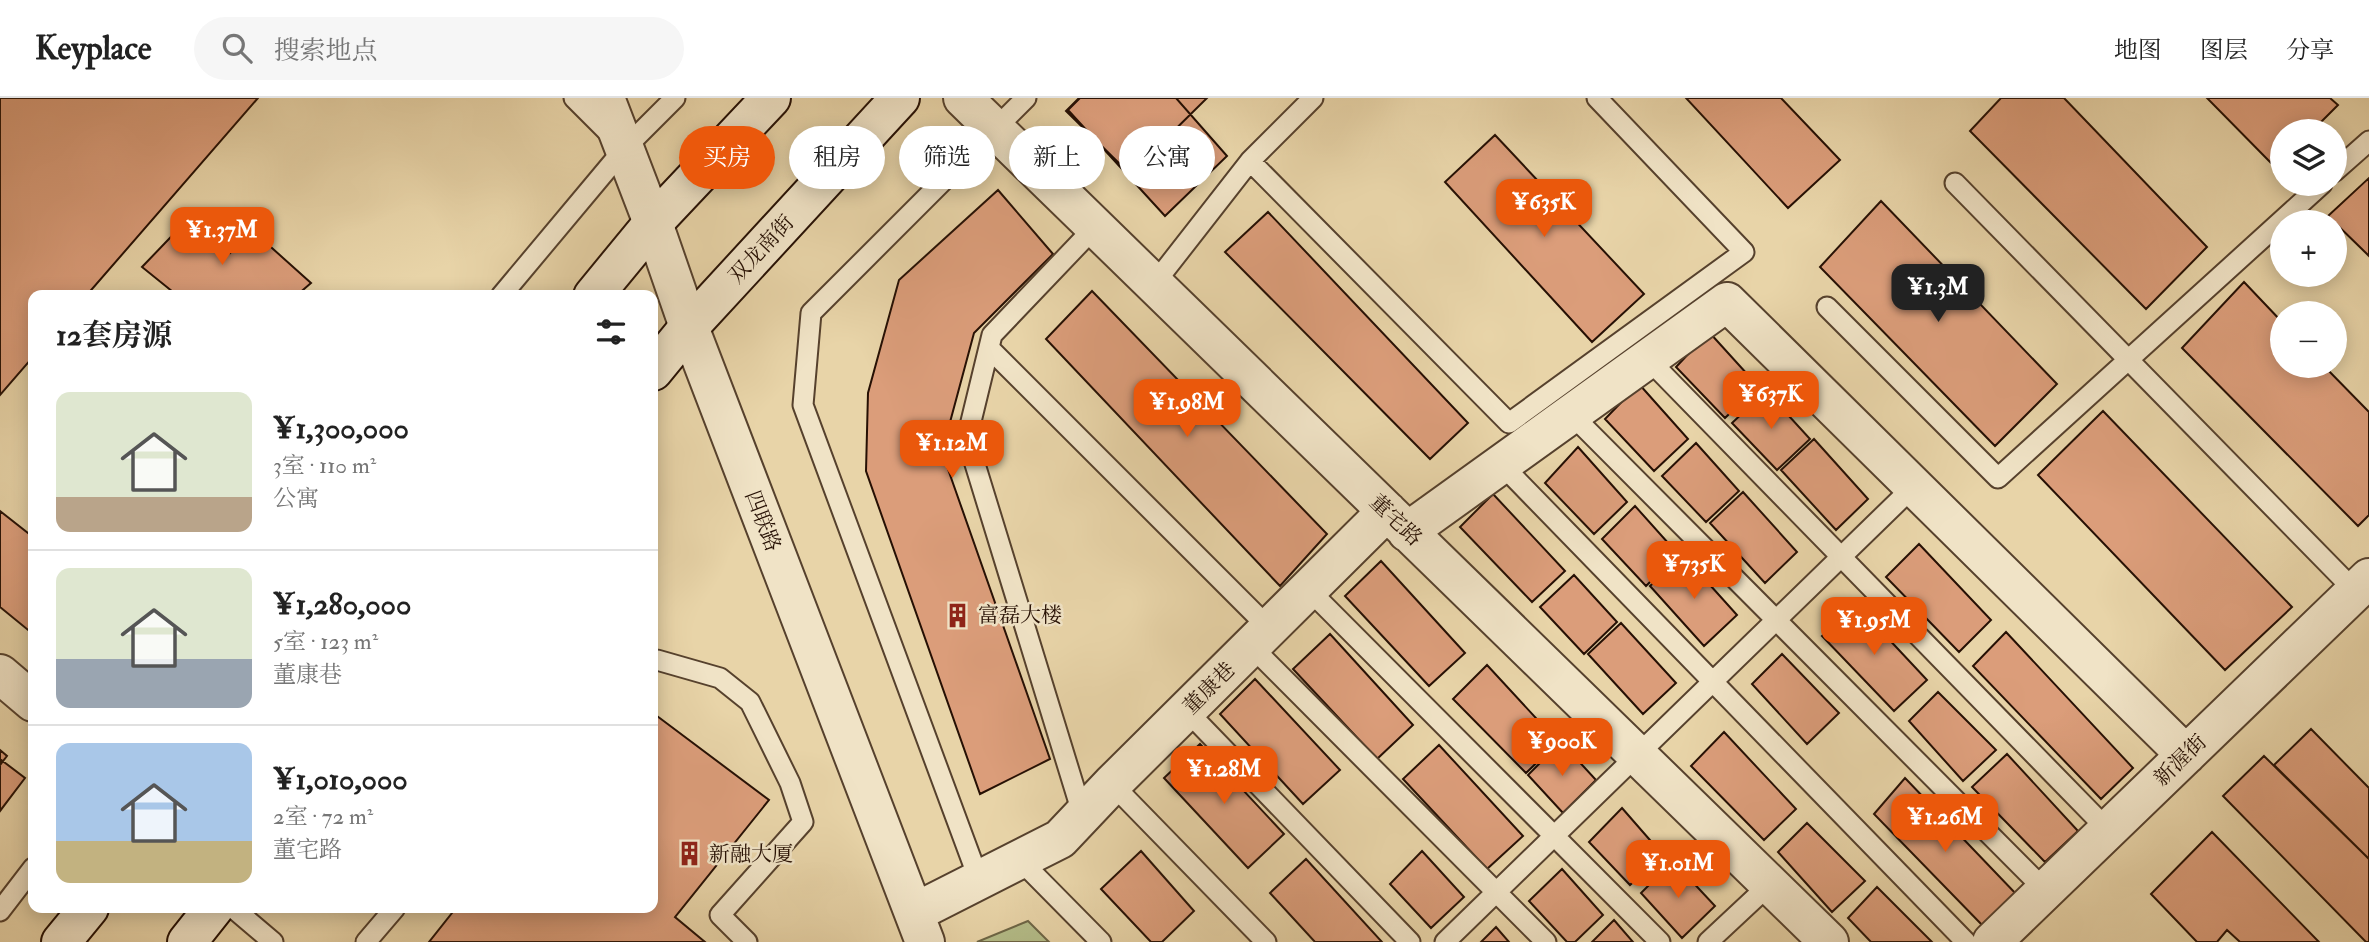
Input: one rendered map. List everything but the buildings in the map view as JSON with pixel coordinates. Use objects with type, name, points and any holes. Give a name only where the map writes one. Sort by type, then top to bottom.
[{"type":"street","name":"四联路","points":[[605,98],[689,327],[920,927]]},
{"type":"street","points":[[598,290],[653,223],[771,98]]},
{"type":"street","name":"双龙南街","points":[[658,366],[689,327],[900,98]]},
{"type":"street","name":"董宅路","points":[[963,98],[993,126]]},
{"type":"street","name":"董宅路","points":[[995,128],[1829,942]]},
{"type":"street","name":"董康巷","points":[[920,927],[979,880],[1060,839],[1308,589],[1397,522],[1501,464],[1727,302],[1914,486]]},
{"type":"street","points":[[1914,486],[2186,755]]},
{"type":"street","name":"新渥街","points":[[1992,942],[2362,585]]},
{"type":"street","points":[[0,674],[28,698]]},
{"type":"street","points":[[61,942],[85,913]]},
{"type":"street","points":[[187,942],[210,913]]},
{"type":"lane","points":[[574,98],[624,149]]},
{"type":"lane","points":[[506,290],[624,149],[676,98]]},
{"type":"lane","points":[[995,128],[1026,98]]},
{"type":"lane","points":[[1154,284],[1250,161],[1312,98]]},
{"type":"lane","points":[[1250,161],[1509,422],[1744,252],[1597,98]]},
{"type":"lane","points":[[2347,160],[2369,141]]},
{"type":"lane","points":[[1955,183],[2128,360],[2362,585]]},
{"type":"lane","points":[[934,189],[811,313],[803,405],[979,880]]},
{"type":"lane","points":[[1827,307],[1998,478],[2309,196]]},
{"type":"lane","points":[[1083,816],[967,438],[992,335],[1096,227]]},
{"type":"lane","points":[[989,348],[1496,892],[1546,942]]},
{"type":"lane","points":[[1648,359],[2108,830]]},
{"type":"lane","points":[[1571,414],[2045,890]]},
{"type":"lane","points":[[1501,464],[1966,942]]},
{"type":"lane","points":[[1445,942],[1914,486]]},
{"type":"lane","points":[[1308,589],[1660,942]]},
{"type":"lane","points":[[658,660],[720,678],[750,702],[794,796],[803,822],[720,915],[747,942]]},
{"type":"lane","points":[[1186,710],[1410,942]]},
{"type":"lane","points":[[1112,784],[1266,942]]},
{"type":"lane","points":[[1020,860],[1101,942]]},
{"type":"lane","points":[[0,911],[28,875]]},
{"type":"lane","points":[[1708,942],[1769,885]]},
{"type":"lane","points":[[239,913],[274,942]]},
{"type":"lane","points":[[366,942],[390,913]]},
{"type":"green space","points":[[1028,921],[1049,942],[977,942]]},
{"type":"place","name":"富磊大楼","points":[[958,615]]},
{"type":"place","name":"新融大厦","points":[[689,854]]}]
